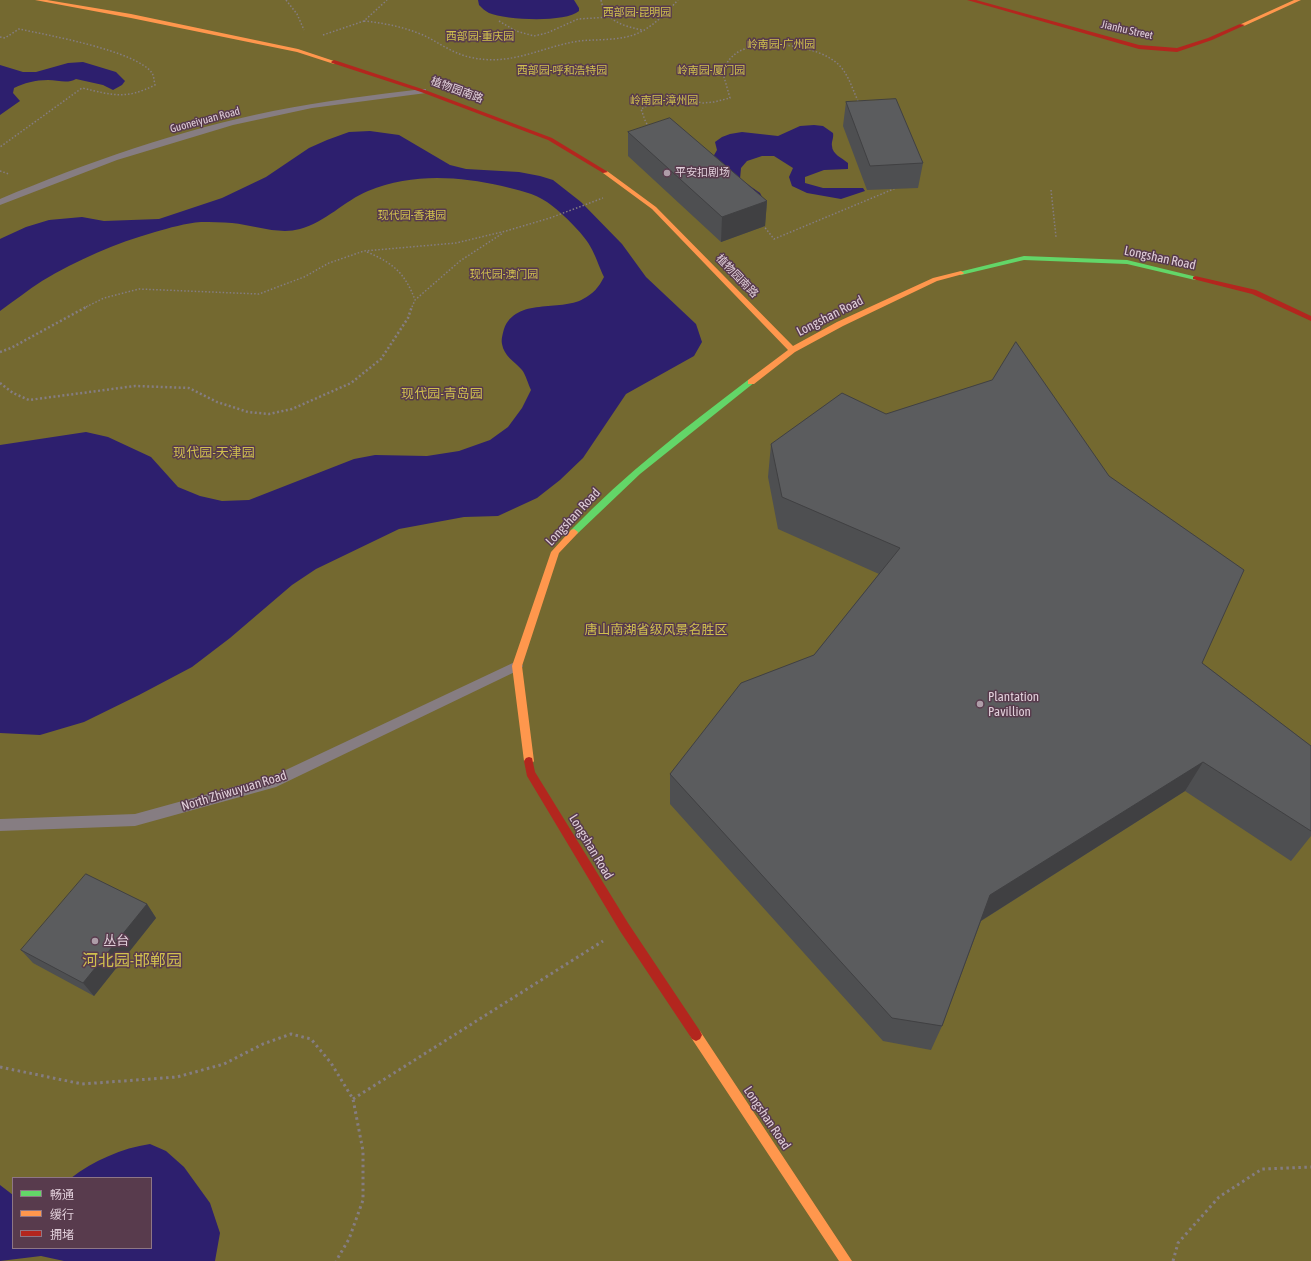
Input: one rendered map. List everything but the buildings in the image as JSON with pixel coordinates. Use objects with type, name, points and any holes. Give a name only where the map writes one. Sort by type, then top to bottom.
[{"type":"street","name":"植物园南路","points":[[38,0],[131,16],[298,51],[423,91],[550,139],[599,167],[654,208],[792,350]]},
{"type":"street","name":"Jianhu Street","points":[[970,0],[1139,47],[1177,50],[1210,39],[1298,0]]},
{"type":"street","name":"Guoneiyuan Road","points":[[0,202],[72,172],[177,139],[236,123],[312,107],[423,91]]},
{"type":"street","name":"Longshan Road","points":[[846,1261],[624,927],[530,773],[517,666],[555,552],[600,504],[666,447],[792,350],[840,324],[935,279],[1024,258],[1126,262],[1254,292],[1311,320]]},
{"type":"street","name":"North Zhiwuyuan Road","points":[[0,824],[135,820],[276,781],[517,666]]},
{"type":"path","points":[[286,0],[297,14],[304,28],[304,42],[298,51]]},
{"type":"path","points":[[304,42],[364,21],[387,0]]},
{"type":"path","points":[[601,0],[606,14],[610,17],[624,26],[642,30]]},
{"type":"path","points":[[364,21],[392,25],[415,32],[449,50],[470,58],[494,62],[524,57],[570,43],[622,38],[657,22],[678,0]]},
{"type":"path","points":[[498,21],[519,34],[540,36],[580,19],[610,17]]},
{"type":"path","points":[[0,37],[5,38],[18,29],[119,54],[143,65],[152,73],[154,85],[138,94],[122,97],[82,88],[0,147]]},
{"type":"path","points":[[652,128],[646,123],[642,109],[648,104],[665,99],[681,98],[698,103],[719,102],[730,98],[729,88],[724,80],[722,70],[730,59],[740,52],[754,47],[776,45],[793,46],[815,51],[829,58],[838,64],[846,74],[859,103]]},
{"type":"path","points":[[759,222],[765,226],[774,239],[897,188]]},
{"type":"path","points":[[1051,190],[1059,259]]},
{"type":"path","points":[[0,352],[11,348],[104,298],[139,289],[259,294],[304,277],[329,263],[364,251],[456,243],[506,231],[550,218],[594,201]]},
{"type":"path","points":[[0,383],[13,393],[29,400],[135,386],[189,388],[217,402],[248,412],[269,414],[292,409],[352,383],[381,359],[408,318],[415,300],[460,261],[506,231]]},
{"type":"path","points":[[364,251],[382,258],[400,272],[409,283],[415,300]]},
{"type":"path","points":[[353,1098],[624,927]]},
{"type":"path","points":[[0,1067],[82,1084],[177,1077],[224,1064],[263,1044],[291,1034],[311,1039],[331,1063],[353,1098],[363,1151],[363,1200],[349,1239],[336,1261]]},
{"type":"path","points":[[1173,1261],[1178,1243],[1219,1197],[1262,1169],[1311,1167]]},
{"type":"green space","name":"唐山南湖省级风景名胜区","points":[[0,0],[1311,0],[1311,1261],[0,1261]]},
{"type":"shaded area","points":[[478,0],[574,0],[579,8],[579,11],[572,15],[549,19],[521,19],[488,12],[479,5]]},
{"type":"shaded area","points":[[83,62],[116,72],[125,81],[122,85],[113,90],[103,85],[76,79],[66,82],[48,80],[30,82],[14,88],[13,93],[20,101],[0,115],[0,65],[23,72],[36,72],[68,63]]},
{"type":"shaded area","points":[[800,126],[823,126],[833,133],[832,149],[835,154],[848,163],[848,169],[824,170],[805,177],[805,183],[823,188],[863,188],[865,191],[841,199],[807,193],[792,186],[789,177],[793,168],[774,156],[762,156],[747,161],[741,168],[740,179],[760,193],[762,197],[741,204],[713,157],[717,150],[715,142],[730,134],[742,132],[778,136]]},
{"type":"shaded area","points":[[370,131],[399,135],[450,165],[466,169],[519,172],[553,180],[581,202],[622,244],[646,277],[696,324],[702,342],[694,356],[626,394],[583,458],[560,480],[537,498],[498,516],[464,517],[399,529],[316,569],[292,585],[230,638],[192,667],[139,695],[84,722],[40,735],[0,733],[0,445],[86,432],[108,437],[151,457],[178,487],[200,496],[222,501],[249,500],[354,459],[375,455],[427,456],[459,451],[490,440],[508,427],[522,408],[531,390],[523,372],[507,355],[503,348],[502,342],[504,329],[510,319],[518,313],[528,309],[563,305],[583,299],[593,292],[602,281],[604,277],[587,241],[564,216],[542,199],[520,190],[502,186],[468,180],[435,178],[401,181],[368,191],[359,195],[318,222],[292,231],[266,229],[232,223],[201,222],[189,223],[140,236],[69,266],[42,281],[0,311],[0,239],[2,238],[26,227],[49,220],[82,217],[104,221],[159,219],[222,198],[266,177],[309,148],[327,140],[349,132]]},
{"type":"shaded area","points":[[150,1144],[166,1151],[184,1167],[210,1203],[220,1233],[215,1261],[64,1261],[41,1256],[0,1261],[0,1185],[12,1194],[12,1249],[152,1249],[152,1177],[72,1177],[108,1156]]},
{"type":"traffic: fast","points":[[961,273],[1024,258],[1127,262],[1195,278]]},
{"type":"traffic: fast","points":[[574,532],[615,491],[659,453],[751,382]]},
{"type":"traffic: slow","points":[[38,0],[131,16],[298,51],[334,62]]},
{"type":"traffic: slow","points":[[1242,25],[1298,0]]},
{"type":"traffic: slow","points":[[605,172],[654,208],[792,350]]},
{"type":"traffic: slow","points":[[751,382],[792,350],[840,324],[935,279],[961,273]]},
{"type":"traffic: slow","points":[[529,761],[517,666],[555,552],[574,532]]},
{"type":"traffic: slow","points":[[696,1035],[846,1261]]},
{"type":"traffic: jam","points":[[970,0],[1139,47],[1177,50],[1210,39],[1242,25]]},
{"type":"traffic: jam","points":[[334,62],[423,91],[550,139],[605,172]]},
{"type":"traffic: jam","points":[[1195,278],[1254,292],[1311,319]]},
{"type":"traffic: jam","points":[[529,761],[530,773],[624,927],[696,1035]]},
{"type":"place","name":"平安扣剧场","points":[[667,173]]},
{"type":"place","name":"Plantation Pavillion","points":[[980,704]]},
{"type":"place","name":"丛台","points":[[95,941]]},
{"type":"park label","name":"西部园-昆明园","points":[[637,13]]},
{"type":"park label","name":"西部园-重庆园","points":[[480,37]]},
{"type":"park label","name":"岭南园-广州园","points":[[781,45]]},
{"type":"park label","name":"西部园-呼和浩特园","points":[[562,71]]},
{"type":"park label","name":"岭南园-厦门园","points":[[711,71]]},
{"type":"park label","name":"岭南园-漳州园","points":[[664,101]]},
{"type":"park label","name":"现代园-香港园","points":[[412,216]]},
{"type":"park label","name":"现代园-澳门园","points":[[504,275]]},
{"type":"park label","name":"现代园-青岛园","points":[[442,394]]},
{"type":"park label","name":"现代园-天津园","points":[[214,453]]},
{"type":"park label","name":"河北园-邯郸园","points":[[132,961]]}]
